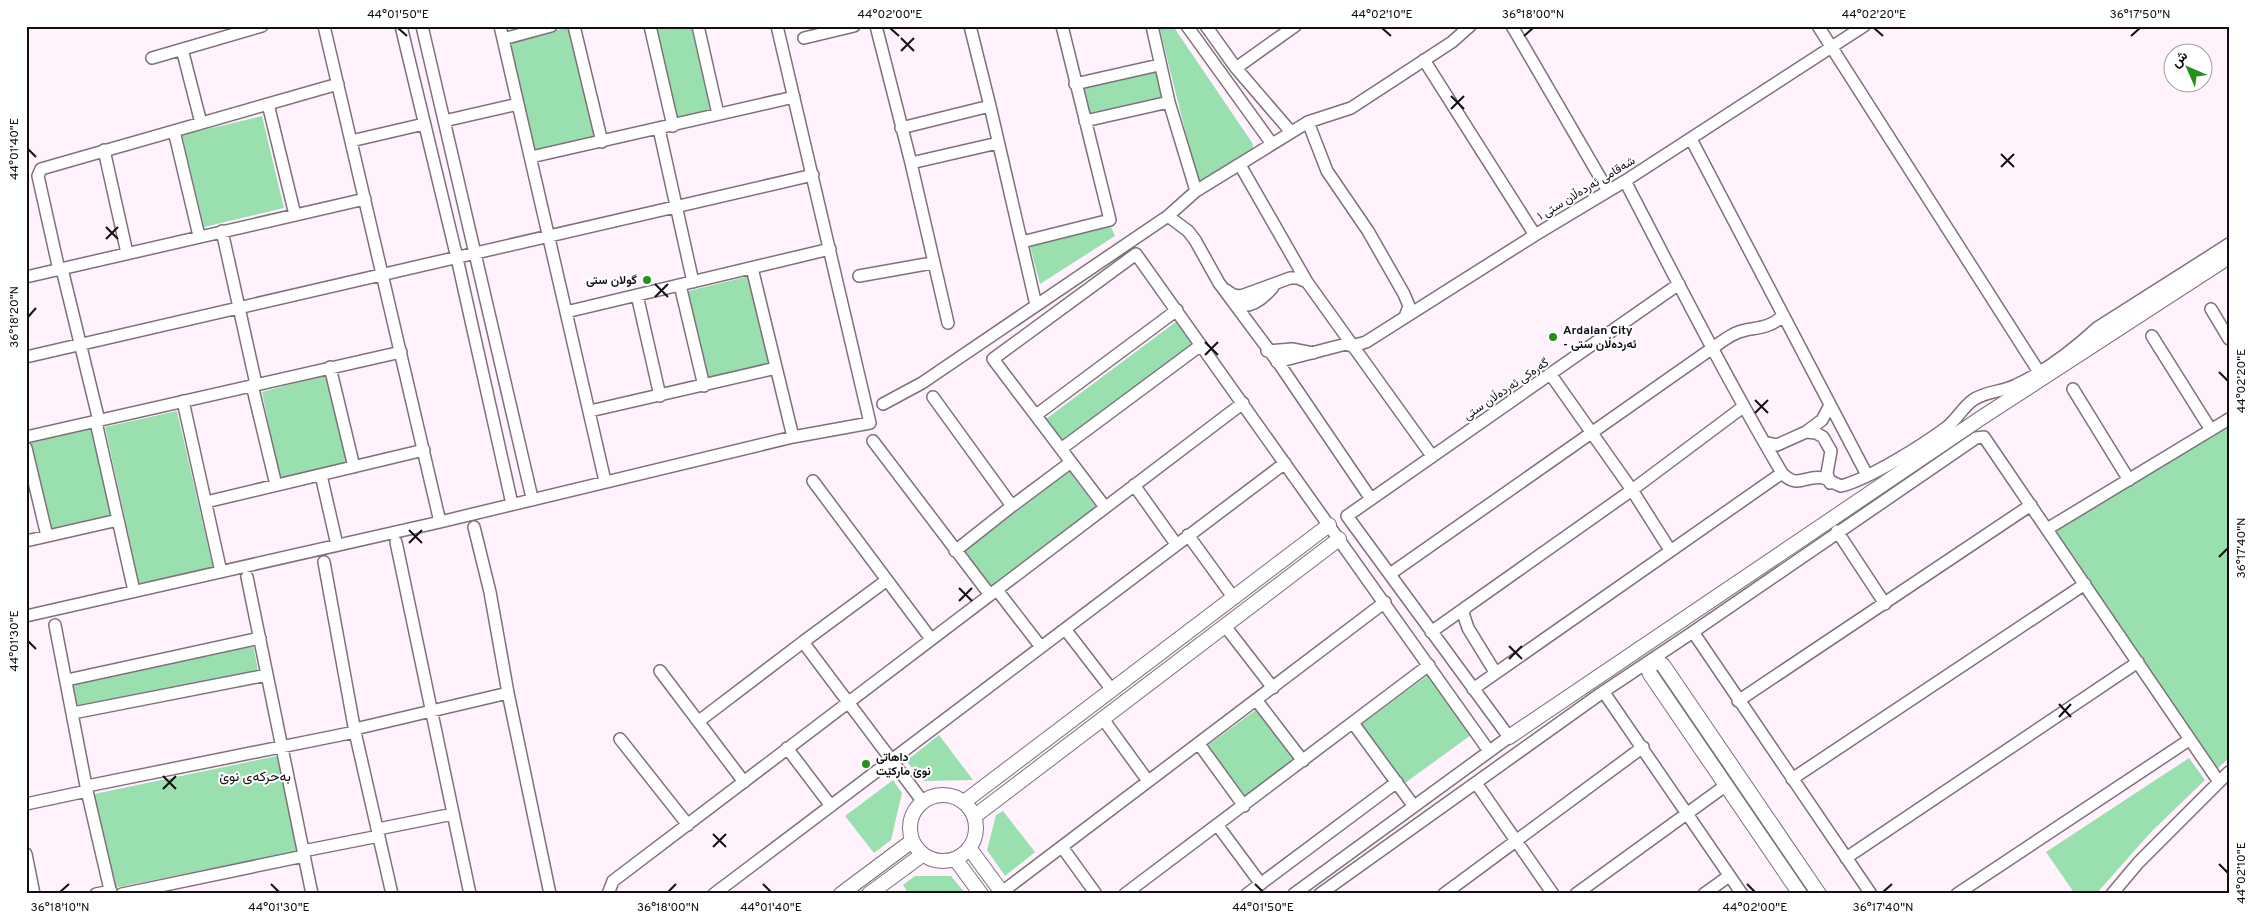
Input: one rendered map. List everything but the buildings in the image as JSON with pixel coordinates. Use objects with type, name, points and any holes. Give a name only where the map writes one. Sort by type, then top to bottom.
[{"type":"street","points":[[152,58],[262,26]]},
{"type":"street","points":[[324,26],[440,522]]},
{"type":"street","points":[[401,26],[457,258],[512,504]]},
{"type":"street","points":[[422,26],[532,498]]},
{"type":"street","points":[[500,26],[605,481]]},
{"type":"street","points":[[503,39],[551,26]]},
{"type":"street","points":[[574,26],[602,142]]},
{"type":"street","points":[[650,26],[673,126]]},
{"type":"street","points":[[698,26],[718,114]]},
{"type":"street","points":[[26,616],[440,522],[532,498],[792,437],[870,423],[777,26]]},
{"type":"street","points":[[804,38],[854,26]]},
{"type":"street","points":[[876,26],[911,163],[932,263],[948,323]]},
{"type":"street","points":[[970,26],[1036,305]]},
{"type":"street","points":[[1022,242],[1110,220],[1062,26]]},
{"type":"street","points":[[1152,26],[1168,102],[1196,192]]},
{"type":"street","points":[[1187,26],[1272,144]]},
{"type":"street","points":[[1206,26],[1236,68],[1291,132]]},
{"type":"street","points":[[1236,68],[1295,26]]},
{"type":"street","points":[[883,404],[922,383],[1168,216],[1196,192],[1308,122],[1351,108],[1452,42],[1470,26]]},
{"type":"street","points":[[1512,26],[1608,191]]},
{"type":"street","points":[[1818,26],[2039,372]]},
{"type":"street","name":"شەقامی ئەردەڵان ستی ١","points":[[1277,362],[1346,344],[1352,346],[1366,342],[1535,235],[1625,181],[1864,26]]},
{"type":"street","points":[[182,50],[201,123]]},
{"type":"street","points":[[1424,60],[1535,235]]},
{"type":"street","points":[[1075,84],[1160,65]]},
{"type":"street","points":[[134,590],[81,344],[38,173],[44,168],[104,150],[338,84]]},
{"type":"street","points":[[531,158],[794,97]]},
{"type":"street","points":[[1085,121],[1168,102]]},
{"type":"street","points":[[268,104],[295,215]]},
{"type":"street","points":[[444,121],[518,104]]},
{"type":"street","points":[[901,128],[990,106]]},
{"type":"street","points":[[1308,122],[1327,171],[1368,230],[1404,294],[1409,306],[1406,317]]},
{"type":"street","points":[[351,141],[424,124]]},
{"type":"street","points":[[659,129],[692,282]]},
{"type":"street","points":[[174,131],[199,236]]},
{"type":"street","points":[[1691,139],[1867,475]]},
{"type":"street","points":[[911,163],[998,143]]},
{"type":"street","points":[[104,150],[127,254]]},
{"type":"street","points":[[1240,165],[1307,282],[1432,456]]},
{"type":"street","points":[[26,357],[677,208],[813,175]]},
{"type":"street","points":[[1625,181],[1714,347],[1743,407],[1782,472],[1787,478],[1795,481],[1823,478],[1830,483],[1841,486],[1867,475],[1919,446],[1948,426],[1974,399],[2015,386],[2039,372],[2082,343],[2097,328],[2229,244]]},
{"type":"street","points":[[26,277],[365,199]]},
{"type":"street","points":[[1168,216],[1188,231],[1202,250],[1206,262],[1222,288],[1277,362],[1371,499]]},
{"type":"street","points":[[222,232],[276,485]]},
{"type":"street","points":[[566,312],[830,249]]},
{"type":"street","points":[[1105,507],[993,359],[1136,254],[1489,750]]},
{"type":"street","points":[[1294,894],[1489,750],[1982,418],[2229,258]]},
{"type":"street","points":[[859,276],[932,263]]},
{"type":"street","points":[[752,268],[792,437]]},
{"type":"street","points":[[1222,288],[1233,296],[1241,296],[1274,286],[1290,278],[1298,278],[1307,282]]},
{"type":"street","name":"گەرەکی ئەردەڵان ستی","points":[[1390,574],[1347,516],[1679,284]]},
{"type":"street","points":[[680,285],[704,386]]},
{"type":"street","points":[[1236,306],[1244,308],[1258,302],[1274,286]]},
{"type":"street","points":[[637,295],[660,396]]},
{"type":"street","points":[[2211,309],[2229,339]]},
{"type":"street","points":[[1036,416],[1177,310]]},
{"type":"street","points":[[1509,737],[1472,689],[1390,574],[1732,335],[1745,330],[1770,326],[1783,316]]},
{"type":"street","points":[[2152,336],[2211,430]]},
{"type":"street","points":[[1061,449],[1201,345]]},
{"type":"street","points":[[1267,351],[1292,349],[1314,353]]},
{"type":"street","points":[[26,436],[97,422],[400,352]]},
{"type":"street","points":[[330,368],[354,467]]},
{"type":"street","points":[[590,411],[776,368]]},
{"type":"street","points":[[1551,375],[1632,490],[1670,550]]},
{"type":"street","points":[[2073,389],[2129,480]]},
{"type":"street","points":[[933,397],[1012,506]]},
{"type":"street","points":[[183,401],[222,572]]},
{"type":"street","points":[[608,894],[613,881],[1243,402]]},
{"type":"street","points":[[1764,442],[1777,445],[1806,432],[1822,420],[1830,405]]},
{"type":"street","points":[[1431,632],[1632,490],[1743,407]]},
{"type":"street","points":[[2047,529],[2229,419]]},
{"type":"street","points":[[1830,483],[1827,474],[1831,451],[1839,441],[1842,428]]},
{"type":"street","points":[[1806,432],[1816,433],[1823,437],[1831,451]]},
{"type":"street","points":[[1320,894],[1600,694],[1837,531],[1980,437],[1986,439],[2219,782]]},
{"type":"street","points":[[873,441],[955,550],[1041,647]]},
{"type":"street","points":[[26,448],[47,536]]},
{"type":"street","points":[[206,502],[424,450]]},
{"type":"street","points":[[955,550],[1071,462]]},
{"type":"street","points":[[714,894],[1285,463]]},
{"type":"street","points":[[1472,689],[1782,472]]},
{"type":"street","points":[[321,475],[337,545]]},
{"type":"street","points":[[813,481],[931,639]]},
{"type":"street","points":[[1134,485],[1176,544]]},
{"type":"street","points":[[1738,701],[2031,505]]},
{"type":"street","points":[[26,541],[118,520]]},
{"type":"street","points":[[964,802],[1329,525]]},
{"type":"street","points":[[474,528],[490,592],[508,693],[550,894]]},
{"type":"street","points":[[1837,531],[1885,604]]},
{"type":"street","points":[[1188,535],[1233,597]]},
{"type":"street","points":[[974,816],[1339,539]]},
{"type":"street","points":[[396,542],[430,712],[470,894]]},
{"type":"street","points":[[324,562],[355,731],[392,894]]},
{"type":"street","points":[[247,577],[312,894]]},
{"type":"street","points":[[699,721],[887,580]]},
{"type":"street","points":[[1792,779],[2084,584]]},
{"type":"street","points":[[970,848],[1003,893],[1385,602]]},
{"type":"street","points":[[1466,607],[1463,613],[1468,628],[1495,672]]},
{"type":"street","points":[[55,625],[87,788],[115,893]]},
{"type":"street","points":[[1225,626],[1273,688]]},
{"type":"street","points":[[1065,628],[1112,690]]},
{"type":"street","points":[[1692,632],[1871,894]]},
{"type":"street","points":[[67,680],[260,638]]},
{"type":"street","points":[[803,642],[923,802]]},
{"type":"street","points":[[1800,894],[1650,674],[1648,668],[1652,664],[1659,662],[1663,665],[1819,894]]},
{"type":"street","points":[[1846,858],[2138,662]]},
{"type":"street","points":[[1125,894],[1218,826],[1429,665]]},
{"type":"street","points":[[660,671],[744,782]]},
{"type":"street","points":[[73,713],[267,675]]},
{"type":"street","points":[[26,804],[87,788],[355,731],[508,693]]},
{"type":"street","points":[[1600,694],[1605,694],[1742,894]]},
{"type":"street","points":[[1257,700],[1303,761]]},
{"type":"street","points":[[1103,719],[1148,781]]},
{"type":"street","points":[[1352,723],[1414,805]]},
{"type":"street","points":[[620,739],[688,825]]},
{"type":"street","points":[[1957,894],[2190,740]]},
{"type":"street","points":[[1198,744],[1244,806]]},
{"type":"street","points":[[787,748],[831,806]]},
{"type":"street","points":[[1444,894],[1643,748]]},
{"type":"street","points":[[2112,894],[2138,863],[2229,772]]},
{"type":"street","points":[[1247,894],[1397,782]]},
{"type":"street","points":[[1476,783],[1552,894]]},
{"type":"street","points":[[1576,894],[1726,786]]},
{"type":"street","points":[[938,796],[952,797],[964,802],[974,816],[976,829],[970,848],[956,860],[935,861],[922,855],[912,841],[910,824],[917,808],[923,802],[938,796]]},
{"type":"street","points":[[96,894],[115,893],[304,854],[379,832],[453,814]]},
{"type":"street","points":[[1218,826],[1261,884]]},
{"type":"street","points":[[841,894],[912,841]]},
{"type":"street","points":[[1062,847],[1096,894]]},
{"type":"street","points":[[869,894],[922,855]]},
{"type":"street","points":[[26,857],[34,894]]},
{"type":"street","points":[[956,860],[980,894]]},
{"type":"street","points":[[1704,894],[1729,876]]},
{"type":"green space","points":[[655,26],[691,26],[711,112],[677,120]]},
{"type":"green space","points":[[1159,26],[1173,26],[1253,144],[1252,155],[1200,190]]},
{"type":"green space","points":[[569,27],[595,136],[534,151],[508,42]]},
{"type":"green space","points":[[1157,72],[1162,97],[1089,113],[1083,88]]},
{"type":"green space","points":[[262,116],[284,208],[204,227],[182,135]]},
{"type":"green space","points":[[1110,225],[1115,236],[1040,284],[1030,246]]},
{"type":"green space","points":[[750,276],[771,365],[708,379],[688,291]]},
{"type":"green space","points":[[1177,321],[1194,344],[1064,442],[1046,419]]},
{"type":"green space","points":[[325,375],[347,463],[280,479],[262,392]]},
{"type":"green space","points":[[177,411],[213,568],[139,583],[105,427]]},
{"type":"green space","points":[[91,427],[111,516],[50,530],[31,441]]},
{"type":"green space","points":[[2229,427],[2229,758],[2217,769],[2054,529]]},
{"type":"green space","points":[[1069,471],[1096,507],[991,587],[964,552]]},
{"type":"green space","points":[[253,645],[258,670],[75,708],[70,683]]},
{"type":"green space","points":[[1428,675],[1471,735],[1405,783],[1362,724]]},
{"type":"green space","points":[[1257,709],[1295,759],[1246,797],[1207,746]]},
{"type":"green space","points":[[939,735],[973,780],[924,781],[906,761]]},
{"type":"green space","points":[[277,756],[297,851],[114,888],[94,794]]},
{"type":"green space","points":[[2189,758],[2205,780],[2151,832],[2096,894],[2075,894],[2046,852]]},
{"type":"green space","points":[[893,780],[902,793],[891,840],[874,853],[845,816]]},
{"type":"green space","points":[[1003,811],[1035,852],[1005,876],[987,850],[996,815]]},
{"type":"green space","points":[[915,876],[951,876],[966,894],[909,894],[903,885]]},
{"type":"place","name":"گولان ستی","points":[[647,280]]},
{"type":"place","name":"Ardalan City - ئەردەڵان ستی","points":[[1553,337]]},
{"type":"place","name":"داهاتی نوێ مارکێت","points":[[866,764]]},
{"type":"district","name":"بەحرکەی نوێ","points":[[255,776]]}]
